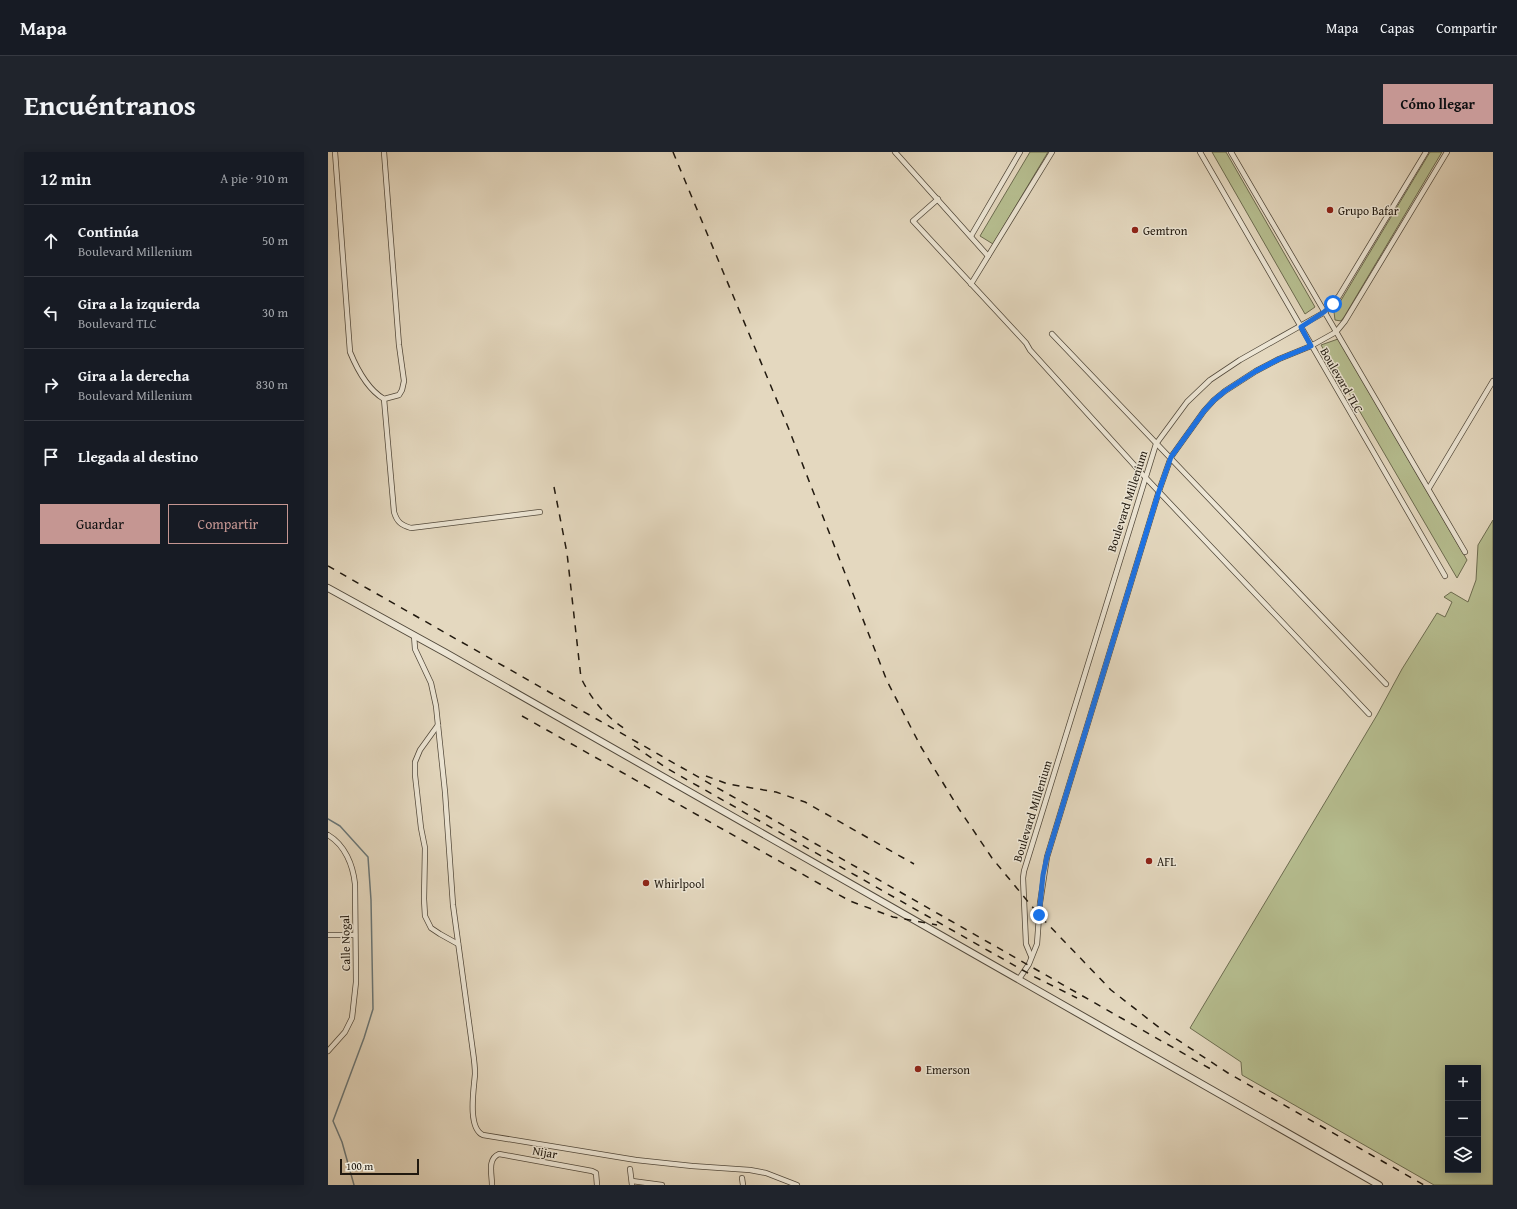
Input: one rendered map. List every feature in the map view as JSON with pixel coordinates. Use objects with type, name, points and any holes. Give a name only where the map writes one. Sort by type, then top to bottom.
[{"type":"street","points":[[334,152],[350,352],[363,377],[376,394],[384,399],[399,395],[404,381],[399,345],[384,152]]},
{"type":"street","points":[[895,152],[988,256]]},
{"type":"street","points":[[971,236],[1020,152]]},
{"type":"street","points":[[971,284],[1052,152]]},
{"type":"street","name":"Boulevard TLC","points":[[1200,152],[1311,346],[1446,576]]},
{"type":"street","name":"Boulevard TLC","points":[[1231,152],[1429,488],[1465,552]]},
{"type":"street","name":"Boulevard Millenium","points":[[1031,956],[1026,944],[1023,875],[1156,444],[1187,402],[1210,380],[1274,340],[1301,327],[1324,312],[1339,296],[1426,152]]},
{"type":"street","points":[[1019,979],[1028,964],[1038,941],[1043,875],[1047,857],[1159,491],[1171,457],[1204,411],[1225,391],[1279,359],[1311,346],[1336,332],[1355,307],[1447,152]]},
{"type":"street","points":[[938,199],[913,221],[1026,343],[1030,350],[1145,477],[1369,714]]},
{"type":"street","points":[[1052,334],[1386,684]]},
{"type":"street","points":[[1429,488],[1493,381]]},
{"type":"street","points":[[384,399],[394,512],[398,522],[404,526],[412,528],[540,512]]},
{"type":"street","points":[[328,588],[414,635],[1379,1185]]},
{"type":"street","points":[[414,635],[417,654],[435,693],[445,792],[453,905],[474,1058],[475,1073],[473,1114],[476,1128],[480,1134],[636,1160],[750,1170],[766,1173],[797,1185]]},
{"type":"street","points":[[438,725],[420,750],[416,762],[415,775],[420,828],[425,848],[425,916],[432,928],[458,944]]},
{"type":"street","name":"Calle Nogal","points":[[328,835],[347,854],[353,869],[355,884],[356,935],[356,982],[352,1018],[345,1032],[328,1052]]},
{"type":"street","points":[[328,935],[356,935]]},
{"type":"street","name":"Nijar","points":[[492,1185],[491,1161],[494,1156],[499,1154],[592,1171],[596,1173],[597,1185]]},
{"type":"street","points":[[630,1169],[632,1183],[662,1185]]},
{"type":"street","points":[[742,1178],[743,1185]]},
{"type":"green space","points":[[1030,152],[1048,152],[993,244],[980,236]]},
{"type":"green space","points":[[1212,152],[1226,152],[1315,307],[1305,314]]},
{"type":"green space","points":[[1430,152],[1442,152],[1344,317],[1341,321],[1335,320],[1334,312]]},
{"type":"green space","points":[[1338,339],[1467,560],[1457,578],[1321,345]]},
{"type":"green space","points":[[1493,520],[1493,1185],[1434,1185],[1242,1075],[1241,1062],[1190,1028],[1377,715],[1402,669],[1437,613],[1445,617],[1452,602],[1444,597],[1451,592],[1468,602],[1476,580],[1478,545]]},
{"type":"waterway","points":[[328,819],[340,826],[368,857],[371,900],[373,1009],[364,1038],[333,1121],[342,1142],[354,1185]]},
{"type":"railway","points":[[673,152],[788,427],[887,681],[921,747],[959,809],[992,858],[1039,915],[1111,990],[1161,1029],[1228,1073],[1424,1185]]},
{"type":"railway","points":[[554,487],[567,553],[581,678],[605,713],[625,729]]},
{"type":"railway","points":[[328,566],[1216,1072]]},
{"type":"railway","points":[[522,716],[850,901],[893,917],[937,925]]},
{"type":"railway","points":[[634,746],[668,769],[1033,976],[1077,998]]},
{"type":"railway","points":[[706,776],[728,784],[776,792],[805,802],[914,864]]},
{"type":"place","name":"Grupo Bafar","points":[[1330,210]]},
{"type":"place","name":"Gemtron","points":[[1135,230]]},
{"type":"place","name":"AFL","points":[[1149,861]]},
{"type":"place","name":"Whirlpool","points":[[646,883]]},
{"type":"place","name":"Emerson","points":[[918,1069]]},
{"type":"route","points":[[1039,915],[1043,875],[1047,857],[1159,491],[1171,457],[1204,411],[1225,391],[1256,371],[1279,359],[1311,346],[1301,327],[1324,312],[1333,304]]}]
